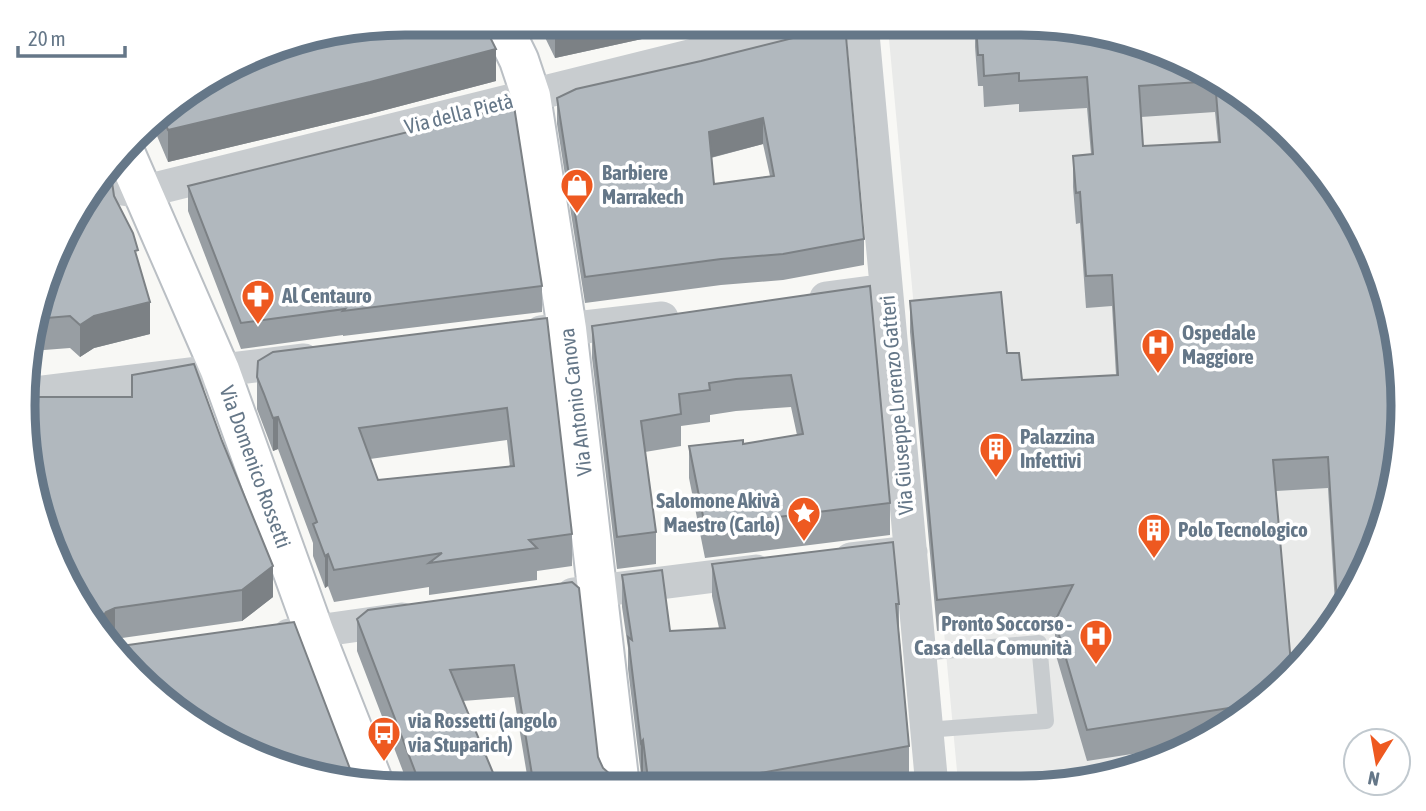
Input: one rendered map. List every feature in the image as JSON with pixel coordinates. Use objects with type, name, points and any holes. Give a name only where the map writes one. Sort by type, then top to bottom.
[{"type":"main road","name":"Via Antonio Canova","points":[[507,35],[519,60],[531,96],[567,329],[619,776]]},
{"type":"main road","name":"Via Domenico Rossetti","points":[[128,160],[220,370],[314,631],[371,774]]},
{"type":"street","name":"Via della Pietà","points":[[107,187],[142,192],[774,35]]},
{"type":"street","name":"Via Giuseppe Lorenzo Gatteri","points":[[863,35],[931,776]]},
{"type":"street","points":[[803,300],[886,290]]},
{"type":"street","points":[[513,335],[692,314]]},
{"type":"street","points":[[36,393],[336,356]]},
{"type":"street","points":[[545,598],[911,552]]},
{"type":"street","points":[[255,639],[425,616]]},
{"type":"lane","points":[[920,653],[1039,643],[1045,708],[1046,721],[926,730]]},
{"type":"shaded area","name":"Ospedale Maggiore","points":[[897,35],[1020,35],[1069,38],[1116,48],[1162,63],[1182,72],[1301,164],[1339,217],[1339,594],[1299,650],[1265,684],[1226,714],[1162,748],[1116,763],[1069,773],[957,776],[889,39]]},
{"type":"building","points":[[489,35],[496,49],[370,82],[168,130],[165,124],[180,112],[242,73],[286,55],[333,42],[381,36]]},
{"type":"building","points":[[805,35],[846,35],[864,239],[783,254],[721,259],[585,277],[557,98],[576,89]],"holes":[[[763,118],[774,176],[714,184],[709,132]]]},
{"type":"building","name":"Ospedale Maggiore","points":[[977,35],[1069,38],[1140,55],[1200,82],[1139,86],[1143,146],[1220,142],[1216,91],[1265,127],[1299,161],[1329,200],[1363,264],[1384,333],[1390,381],[1388,454],[1378,501],[1363,547],[1337,598],[1328,457],[1273,460],[1291,658],[1265,684],[1235,707],[1087,730],[1055,621],[1073,585],[937,600],[910,301],[1001,292],[1007,353],[1019,353],[1022,380],[1118,375],[1112,275],[1086,276],[1080,192],[1076,193],[1073,156],[1093,154],[1087,77],[1019,81],[1019,73],[984,76],[983,55],[978,55]]},
{"type":"building","points":[[514,106],[542,286],[241,323],[188,186]]},
{"type":"building","points":[[112,180],[114,196],[133,233],[138,250],[135,251],[150,302],[94,316],[80,325],[70,316],[46,318],[55,286],[73,242]]},
{"type":"building","points":[[870,286],[890,503],[705,526],[689,446],[743,440],[743,444],[803,434],[791,375],[736,379],[709,383],[710,390],[679,394],[681,414],[641,421],[656,532],[617,537],[592,326]]},
{"type":"building","points":[[547,318],[572,534],[529,540],[537,548],[429,563],[442,553],[334,570],[328,554],[325,556],[313,524],[317,522],[278,417],[273,418],[257,377],[258,361],[273,352]],"holes":[[[507,408],[514,466],[378,480],[359,428]]]},
{"type":"building","points":[[194,364],[273,566],[242,590],[115,608],[106,612],[102,618],[73,569],[55,525],[38,454],[35,397],[132,397],[132,375]]},
{"type":"building","points":[[893,542],[909,746],[744,776],[648,776],[643,740],[641,743],[628,637],[632,640],[622,575],[662,570],[670,631],[725,628],[712,564]]},
{"type":"building","points":[[572,582],[579,588],[598,757],[603,768],[611,775],[618,776],[532,776],[514,665],[450,670],[494,776],[417,776],[357,619],[368,610]]},
{"type":"building","points":[[294,622],[351,772],[286,756],[220,726],[161,684],[124,646]]},
{"type":"place","name":"Barbiere Marrakech","points":[[577,215]]},
{"type":"place","name":"Al Centauro","points":[[258,326]]},
{"type":"place","name":"Ospedale Maggiore","points":[[1158,375]]},
{"type":"place","name":"Palazzina Infettivi","points":[[996,479]]},
{"type":"place","name":"Salomone Akivà Maestro (Carlo)","points":[[804,543]]},
{"type":"place","name":"Polo Tecnologico","points":[[1154,560]]},
{"type":"place","name":"Pronto Soccorso - Casa della Comunità","points":[[1096,666]]},
{"type":"place","name":"via Rossetti (angolo via Stuparich)","points":[[384,763]]}]
